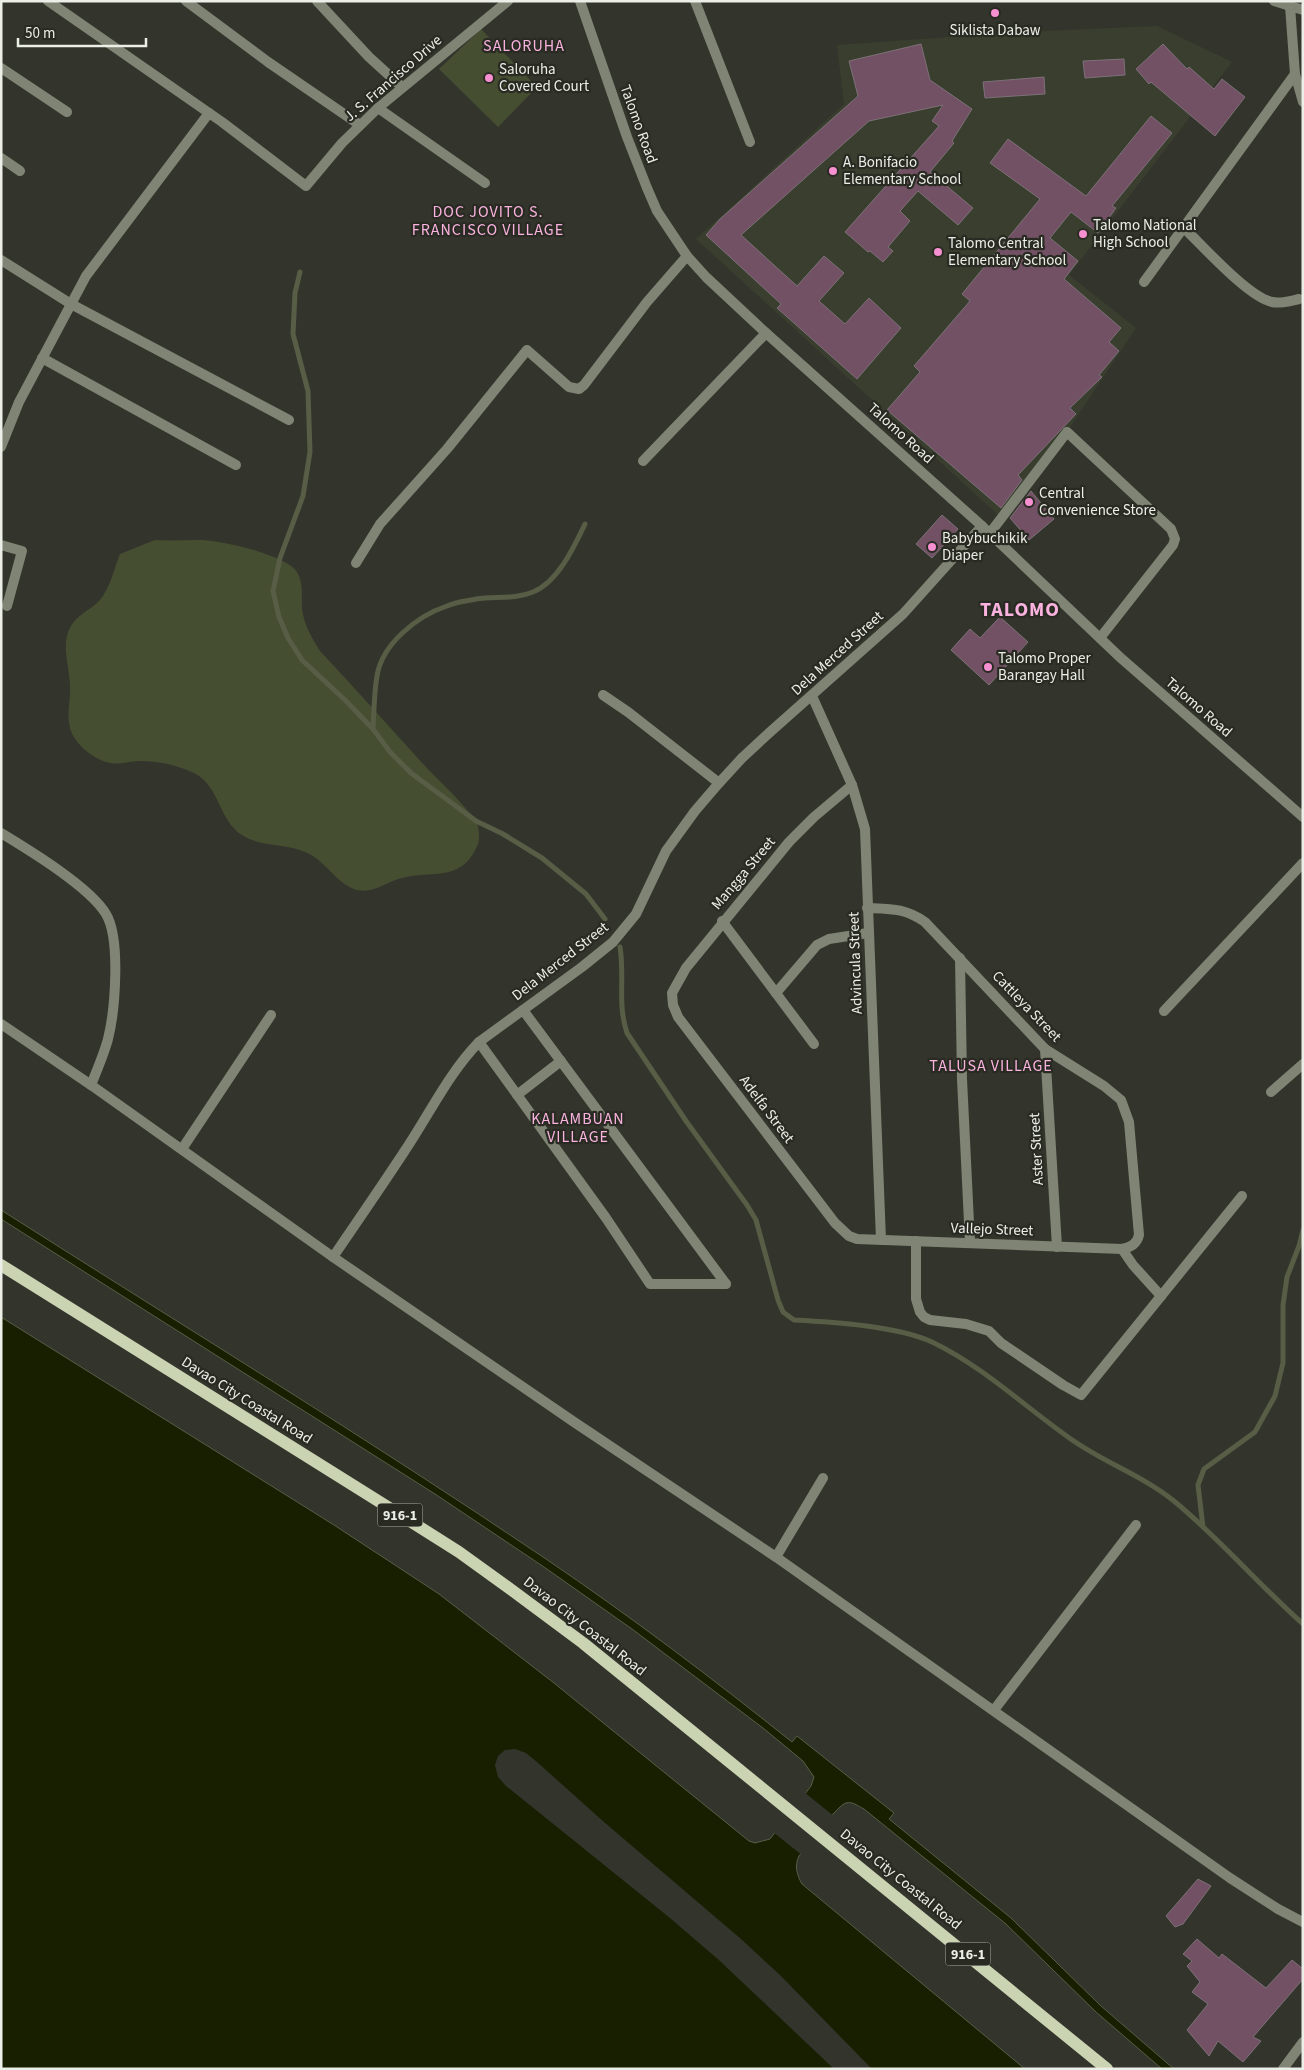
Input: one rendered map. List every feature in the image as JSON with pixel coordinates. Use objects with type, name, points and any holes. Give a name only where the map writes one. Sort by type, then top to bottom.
[{"type":"main road","name":"Davao City Coastal Road","points":[[1,1265],[459,1552],[583,1644],[1108,2069]]},
{"type":"street","points":[[1,447],[19,402],[86,276],[209,113],[48,1]]},
{"type":"street","points":[[186,1],[268,62],[360,125]]},
{"type":"street","points":[[317,1],[369,57],[402,87]]},
{"type":"street","name":"J. S. Francisco Drive","points":[[209,113],[306,186],[342,143],[378,108],[508,1]]},
{"type":"street","name":"Talomo Road","points":[[580,1],[627,137],[647,188],[658,211],[687,256],[706,277],[766,333],[986,530],[1185,716],[1303,817]]},
{"type":"street","points":[[695,1],[750,142]]},
{"type":"street","points":[[1303,10],[1282,3],[1295,74],[1303,102]]},
{"type":"street","points":[[1,68],[66,112]]},
{"type":"street","points":[[1144,282],[1295,74]]},
{"type":"street","points":[[378,108],[485,183]]},
{"type":"street","points":[[1,158],[20,171]]},
{"type":"street","points":[[1183,227],[1240,281],[1260,296],[1270,302],[1282,303],[1299,299]]},
{"type":"street","points":[[356,563],[380,524],[447,449],[527,350],[569,387],[579,389],[584,385],[646,302],[687,256]]},
{"type":"street","points":[[1,260],[71,304],[290,420]]},
{"type":"street","points":[[643,461],[766,333]]},
{"type":"street","points":[[42,358],[236,465]]},
{"type":"street","name":"Dela Merced Street","points":[[333,1256],[404,1152],[454,1071],[479,1042],[597,956],[626,928],[645,899],[656,870],[666,851],[695,811],[719,783],[742,758],[903,614],[986,530],[1067,432],[1171,528],[1175,539],[1173,545],[1100,638]]},
{"type":"street","points":[[1,545],[22,551],[7,606]]},
{"type":"street","points":[[603,695],[628,712],[719,783]]},
{"type":"street","name":"Advincula Street","points":[[812,696],[852,785],[865,829],[881,1240]]},
{"type":"street","name":"Mangga Street","points":[[672,993],[686,968],[722,921],[789,842],[814,817],[852,785]]},
{"type":"street","points":[[1,833],[72,881],[90,896],[106,914],[112,931],[115,970],[111,1021],[108,1038],[91,1085]]},
{"type":"street","points":[[1164,1011],[1303,863]]},
{"type":"street","name":"Cattleya Street","points":[[867,908],[899,909],[913,913],[925,922],[960,958],[1045,1049],[1114,1093],[1126,1110],[1129,1122],[1139,1234],[1134,1244]]},
{"type":"street","points":[[722,921],[814,1044]]},
{"type":"street","points":[[776,993],[817,945],[829,939],[868,934]]},
{"type":"street","points":[[960,958],[962,1079],[970,1243]]},
{"type":"street","name":"Adelfa Street","points":[[672,993],[673,1005],[678,1017],[835,1223],[849,1236]]},
{"type":"street","points":[[479,1042],[650,1284],[726,1284],[523,1010]]},
{"type":"street","points":[[182,1149],[271,1015]]},
{"type":"street","points":[[1,1024],[574,1422],[776,1557],[1230,1878],[1278,1909],[1303,1922]]},
{"type":"street","name":"Aster Street","points":[[1045,1049],[1057,1247]]},
{"type":"street","points":[[517,1095],[561,1061]]},
{"type":"street","points":[[1271,1092],[1303,1064]]},
{"type":"street","points":[[916,1241],[916,1298],[920,1312],[924,1317],[930,1320],[966,1324],[988,1331],[1001,1343],[1081,1395],[1242,1196]]},
{"type":"street","name":"Vallejo Street","points":[[849,1236],[858,1239],[1122,1249],[1129,1248],[1134,1244]]},
{"type":"street","points":[[1122,1249],[1133,1265],[1161,1296]]},
{"type":"street","points":[[776,1557],[823,1478]]},
{"type":"street","points":[[994,1710],[1136,1525]]},
{"type":"street","points":[[1284,2069],[1303,2042]]},
{"type":"shaded area","points":[[1157,26],[1232,62],[1069,275],[1136,328],[1068,430],[998,515],[696,239],[844,104],[837,45],[1021,32]]},
{"type":"shaded area","name":"Saloruha Covered Court","points":[[481,29],[537,87],[498,127],[439,69]]},
{"type":"shaded area","points":[[155,540],[200,540],[237,546],[267,554],[291,566],[297,572],[301,586],[302,609],[305,620],[311,636],[320,651],[425,766],[457,798],[477,823],[479,842],[464,865],[446,873],[402,878],[375,889],[357,890],[343,883],[319,860],[305,852],[249,839],[242,835],[228,821],[209,786],[194,773],[167,764],[153,762],[136,761],[118,764],[106,762],[90,754],[81,746],[74,737],[69,724],[70,679],[66,656],[68,633],[77,619],[103,596],[120,554]]},
{"type":"shaded area","points":[[1,1210],[479,1514],[640,1625],[792,1742],[797,1736],[894,1813],[889,1819],[1011,1918],[1101,2006],[1174,2069],[1162,2069],[1096,2012],[1006,1924],[864,1809],[855,1804],[846,1803],[836,1811],[799,1856],[797,1870],[802,1884],[1025,2069],[1,2069],[1,1317],[334,1525],[439,1594],[554,1683],[749,1841],[755,1843],[770,1839],[811,1786],[814,1777],[803,1761],[763,1728],[632,1629],[544,1567],[435,1494],[1,1219]]},
{"type":"pier","points":[[515,1749],[526,1753],[537,1762],[741,1939],[780,1975],[872,2069],[834,2069],[720,1961],[670,1918],[506,1786],[498,1777],[495,1765],[498,1756],[505,1750]]},
{"type":"pier","points":[[804,1792],[835,1817],[803,1856],[773,1832]]},
{"type":"building","points":[[921,44],[930,80],[972,109],[952,141],[954,143],[930,172],[973,208],[958,225],[918,191],[900,211],[910,221],[888,247],[893,251],[883,262],[845,232],[939,126],[932,121],[943,105],[869,121],[741,235],[797,286],[824,256],[844,273],[819,301],[845,324],[869,298],[901,328],[857,379],[777,308],[781,304],[706,235],[720,219],[858,96],[849,61]]},
{"type":"building","points":[[1163,44],[1187,69],[1189,67],[1214,89],[1222,79],[1245,97],[1215,136],[1151,82],[1149,84],[1136,69]]},
{"type":"building","points":[[1124,59],[1125,75],[1085,78],[1083,61]]},
{"type":"building","points":[[1044,77],[1045,94],[985,98],[983,82]]},
{"type":"building","points":[[1151,116],[1172,133],[1112,206],[1116,208],[1098,233],[1071,212],[1050,238],[1078,261],[1064,279],[1121,328],[1109,342],[1119,351],[1099,375],[1102,377],[1070,408],[1076,414],[1018,475],[1022,480],[1001,508],[887,410],[920,372],[914,366],[970,301],[962,294],[1040,199],[990,163],[1008,139],[1086,196]]},
{"type":"building","name":"Central Convenience Store","points":[[1031,491],[1054,519],[1029,540],[1010,518]]},
{"type":"building","points":[[942,515],[958,529],[932,558],[916,544]]},
{"type":"building","name":"Talomo Proper Barangay Hall","points":[[1000,617],[1028,642],[989,685],[951,650],[970,629],[980,638]]},
{"type":"building","points":[[1198,1879],[1211,1886],[1183,1924],[1175,1927],[1166,1916]]},
{"type":"building","points":[[1197,1939],[1219,1958],[1222,1954],[1266,1988],[1292,1960],[1303,1969],[1303,1979],[1253,2037],[1261,2041],[1243,2062],[1218,2041],[1209,2056],[1187,2030],[1208,2004],[1192,1992],[1200,1982],[1187,1966],[1192,1961],[1183,1954]]},
{"type":"waterway","points":[[300,272],[295,293],[293,334],[308,391],[310,452],[303,496],[280,558],[273,591],[279,617],[288,638],[302,660],[373,729],[390,752],[411,773],[476,821],[503,834],[542,858],[586,894],[605,919]]},
{"type":"waterway","points":[[373,729],[377,676],[380,664],[393,642],[413,624],[450,605],[483,598],[519,596],[542,587],[558,572],[585,524]]},
{"type":"waterway","points":[[620,947],[622,1011],[627,1033],[756,1220],[783,1312],[794,1320],[864,1326],[901,1332],[932,1342],[968,1362],[1081,1446],[1149,1484],[1174,1501],[1303,1624]]},
{"type":"waterway","points":[[1203,1527],[1198,1485],[1204,1469],[1255,1432],[1275,1396],[1283,1363],[1283,1305],[1287,1277],[1303,1230]]},
{"type":"place","name":"Siklista Dabaw","points":[[995,13]]},
{"type":"place","name":"Saloruha Covered Court","points":[[489,78]]},
{"type":"place","name":"A. Bonifacio Elementary School","points":[[833,171]]},
{"type":"place","name":"Talomo National High School","points":[[1083,234]]},
{"type":"place","name":"Talomo Central Elementary School","points":[[938,252]]},
{"type":"place","name":"Central Convenience Store","points":[[1029,502]]},
{"type":"place","name":"Babybuchikik Diaper","points":[[932,547]]},
{"type":"place","name":"Talomo Proper Barangay Hall","points":[[988,667]]},
{"type":"district","name":"SALORUHA","points":[[524,45]]},
{"type":"district","name":"DOC JOVITO S. FRANCISCO VILLAGE","points":[[488,220]]},
{"type":"district","name":"TALOMO","points":[[1020,609]]},
{"type":"district","name":"TALUSA VILLAGE","points":[[991,1065]]},
{"type":"district","name":"KALAMBUAN VILLAGE","points":[[578,1127]]}]
